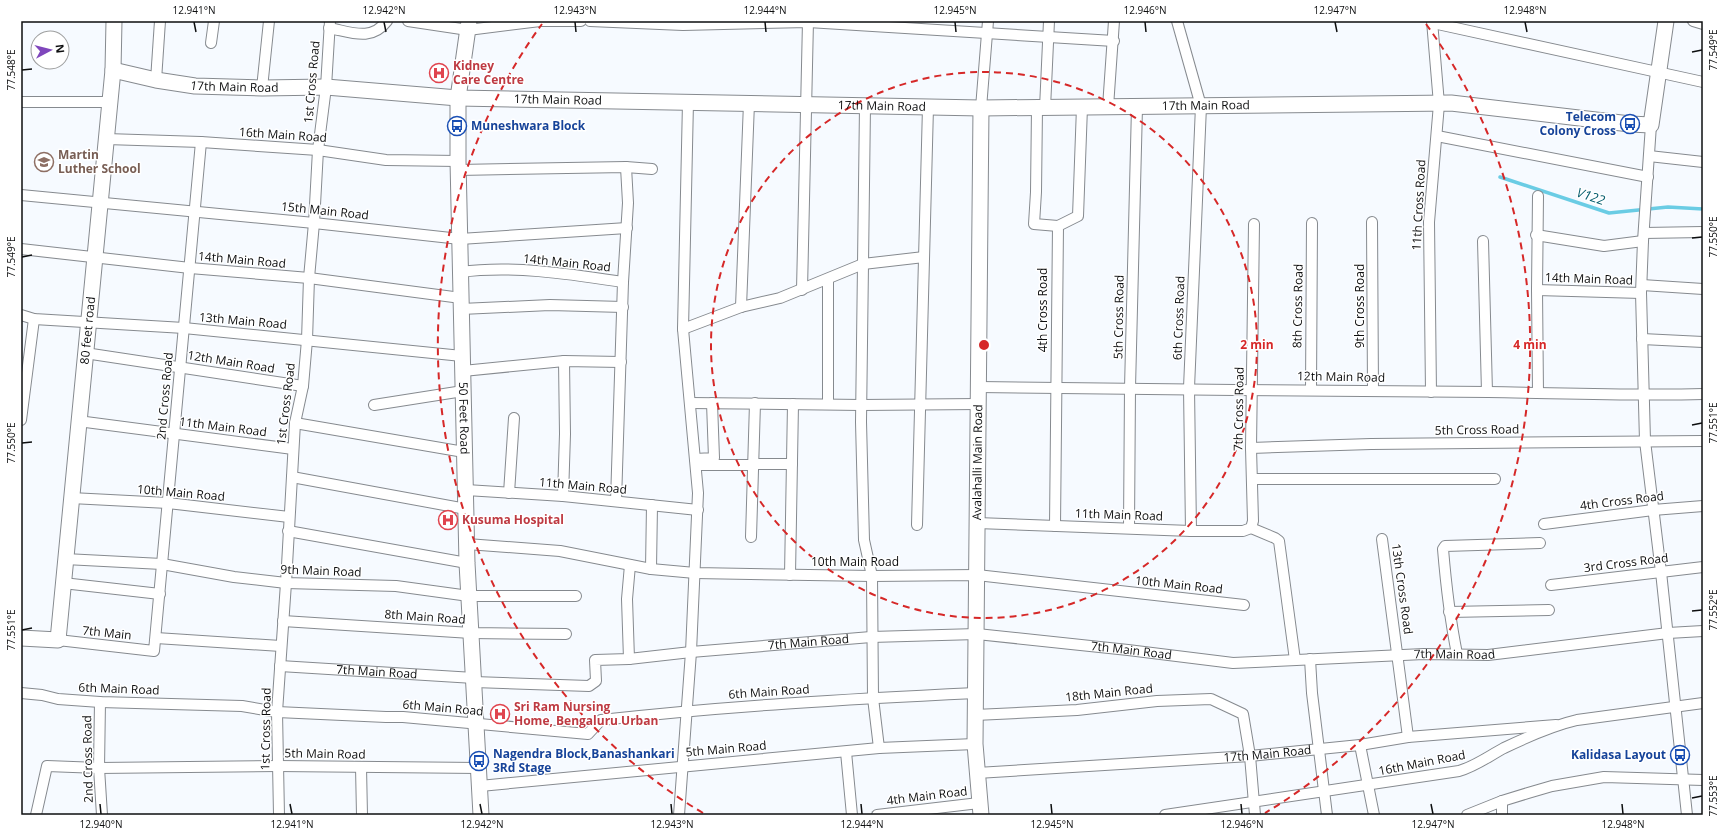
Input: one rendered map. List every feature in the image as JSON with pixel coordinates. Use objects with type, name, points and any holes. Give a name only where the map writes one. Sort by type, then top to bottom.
[{"type":"street","name":"80 feet road","points":[[58,640],[113,70],[114,21]]},
{"type":"street","points":[[156,80],[160,21]]},
{"type":"street","points":[[211,43],[214,21]]},
{"type":"street","points":[[262,88],[269,21]]},
{"type":"street","points":[[329,25],[367,35],[381,29],[387,21]]},
{"type":"street","points":[[408,21],[468,26],[540,21],[581,21]]},
{"type":"street","points":[[590,21],[683,25],[808,21],[891,24],[987,34],[1114,42]]},
{"type":"street","points":[[802,290],[808,21]]},
{"type":"street","points":[[981,108],[988,21]]},
{"type":"street","points":[[1049,21],[1041,108],[1034,224],[1058,226],[1078,216],[1082,107]]},
{"type":"street","points":[[1108,107],[1114,42],[1114,21]]},
{"type":"street","name":"6th Cross Road","points":[[1177,21],[1201,106],[1189,388],[1190,531]]},
{"type":"street","points":[[1666,21],[1651,125],[1643,237],[1641,289],[1642,339],[1645,441],[1668,633],[1674,706],[1687,815]]},
{"type":"street","points":[[1693,21],[1703,24]]},
{"type":"street","points":[[1432,22],[1703,82]]},
{"type":"street","name":"11th Cross Road","points":[[1431,392],[1429,222],[1440,104],[1432,22]]},
{"type":"street","name":"1st Cross Road","points":[[279,815],[277,712],[293,449],[295,424],[308,340],[309,278],[318,150],[326,87],[329,25]]},
{"type":"street","name":"50 Feet Road","points":[[468,26],[458,98],[458,165],[467,563],[481,815]]},
{"type":"street","name":"17th Main Road","points":[[113,70],[156,80],[195,86],[262,88],[326,87],[458,98],[981,108],[1451,104],[1651,125]]},
{"type":"street","points":[[21,102],[110,102]]},
{"type":"street","points":[[679,815],[691,652],[698,510],[696,462],[683,329],[688,102]]},
{"type":"street","points":[[741,307],[749,103]]},
{"type":"street","points":[[865,106],[862,405],[864,540],[872,576],[873,698],[879,748]]},
{"type":"street","points":[[917,525],[928,107]]},
{"type":"street","name":"5th Cross Road","points":[[1129,528],[1130,388],[1138,107]]},
{"type":"street","name":"Avalahalli Main Road","points":[[980,809],[975,744],[975,715],[981,108]]},
{"type":"street","points":[[1437,136],[1648,177]]},
{"type":"street","name":"16th Main Road","points":[[106,139],[202,142],[318,150],[386,160],[458,165],[626,167],[652,169]]},
{"type":"street","name":"2nd Cross Road","points":[[154,651],[202,142]]},
{"type":"street","points":[[1649,156],[1703,162]]},
{"type":"street","points":[[616,501],[628,203],[626,167]]},
{"type":"street","name":"15th Main Road","points":[[21,195],[195,211],[460,239],[627,228]]},
{"type":"street","points":[[1538,196],[1536,235],[1538,393]]},
{"type":"street","name":"9th Cross Road","points":[[1372,222],[1373,391]]},
{"type":"street","name":"8th Cross Road","points":[[1310,390],[1312,223]]},
{"type":"street","name":"7th Cross Road","points":[[1252,525],[1251,448],[1254,224]]},
{"type":"street","name":"4th Cross Road","points":[[1055,526],[1058,226]]},
{"type":"street","points":[[1536,235],[1604,246],[1643,237],[1703,232]]},
{"type":"street","points":[[1483,241],[1487,392]]},
{"type":"street","name":"14th Main Road","points":[[21,249],[190,268],[309,278],[461,303]]},
{"type":"street","points":[[683,329],[741,307],[780,298],[863,264],[924,256]]},
{"type":"street","name":"14th Main Road","points":[[460,272],[488,269],[572,274],[624,282]]},
{"type":"street","points":[[828,279],[828,404]]},
{"type":"street","name":"14th Main Road","points":[[1536,290],[1703,289]]},
{"type":"street","points":[[461,303],[623,307]]},
{"type":"street","name":"13th Main Road","points":[[21,315],[34,319],[184,328],[308,340],[463,364]]},
{"type":"street","points":[[21,420],[34,319]]},
{"type":"street","points":[[1642,339],[1703,342]]},
{"type":"street","name":"12th Main Road","points":[[85,353],[302,386]]},
{"type":"street","points":[[463,364],[564,361],[621,362]]},
{"type":"street","points":[[563,496],[566,434],[564,361]]},
{"type":"street","name":"12th Main Road","points":[[979,387],[1487,392],[1644,396],[1703,394]]},
{"type":"street","points":[[374,405],[463,391]]},
{"type":"street","points":[[690,402],[862,405],[978,404]]},
{"type":"street","points":[[696,462],[714,458],[712,403]]},
{"type":"street","points":[[750,537],[755,403]]},
{"type":"street","points":[[790,575],[793,404]]},
{"type":"street","points":[[509,493],[514,418]]},
{"type":"street","name":"11th Main Road","points":[[78,421],[293,449]]},
{"type":"street","points":[[295,424],[464,452]]},
{"type":"street","name":"5th Cross Road","points":[[1251,448],[1371,444],[1703,441]]},
{"type":"street","points":[[696,462],[752,465],[792,464]]},
{"type":"street","points":[[292,477],[466,509]]},
{"type":"street","points":[[1252,479],[1495,479]]},
{"type":"street","name":"11th Main Road","points":[[466,490],[563,496],[698,510]]},
{"type":"street","name":"10th Main Road","points":[[71,498],[168,503],[289,517]]},
{"type":"street","points":[[651,569],[652,505]]},
{"type":"street","name":"4th Cross Road","points":[[1544,524],[1653,510],[1703,506]]},
{"type":"street","name":"11th Main Road","points":[[978,523],[1190,531],[1243,531],[1252,525]]},
{"type":"street","points":[[1252,525],[1280,541],[1295,660]]},
{"type":"street","points":[[288,531],[467,563]]},
{"type":"street","name":"13th Cross Road","points":[[1382,539],[1408,737]]},
{"type":"street","points":[[1457,654],[1449,612],[1443,549],[1445,546],[1540,543]]},
{"type":"street","name":"10th Main Road","points":[[467,544],[560,551],[651,569],[695,573],[872,576],[977,575],[1244,605]]},
{"type":"street","name":"9th Main Road","points":[[66,559],[162,564],[234,577],[286,583],[396,586],[469,596],[576,596]]},
{"type":"street","points":[[629,659],[627,599],[630,565]]},
{"type":"street","name":"3rd Cross Road","points":[[1551,585],[1703,567]]},
{"type":"street","points":[[63,583],[160,594]]},
{"type":"street","points":[[1449,612],[1549,610]]},
{"type":"street","name":"8th Main Road","points":[[283,621],[471,633],[566,634]]},
{"type":"street","points":[[1668,633],[1703,631]]},
{"type":"street","name":"7th Main Road","points":[[280,666],[474,680],[589,686],[596,681],[595,660],[629,659],[691,652],[872,637],[976,634],[1233,663],[1398,655],[1488,655],[1668,633]]},
{"type":"street","points":[[21,638],[58,640]]},
{"type":"street","points":[[156,638],[281,646]]},
{"type":"street","name":"7th Main","points":[[58,640],[154,651]]},
{"type":"street","points":[[1310,659],[1312,693],[1320,748],[1327,815]]},
{"type":"street","name":"6th Main Road","points":[[21,693],[42,694],[58,698],[100,702],[242,706],[277,712],[403,717],[588,734],[601,720],[687,710],[976,693]]},
{"type":"street","name":"18th Main Road","points":[[975,715],[1078,710],[1157,701],[1211,699],[1243,714],[1250,756]]},
{"type":"street","name":"2nd Cross Road","points":[[100,702],[99,768],[102,815]]},
{"type":"street","points":[[1674,706],[1703,703]]},
{"type":"street","name":"16th Main Road","points":[[1165,815],[1324,791],[1368,786],[1424,777],[1472,767],[1504,748],[1556,725],[1576,720],[1674,706]]},
{"type":"street","name":"17th Main Road","points":[[977,773],[1250,756],[1360,745],[1408,737],[1556,725]]},
{"type":"street","name":"5th Main Road","points":[[480,786],[879,748],[975,744]]},
{"type":"street","points":[[1360,745],[1374,815]]},
{"type":"street","points":[[846,752],[852,815]]},
{"type":"street","points":[[1250,756],[1255,815]]},
{"type":"street","name":"5th Main Road","points":[[36,815],[47,766],[99,768],[278,766],[479,768]]},
{"type":"street","points":[[361,767],[362,815]]},
{"type":"street","points":[[1467,815],[1502,801],[1552,786],[1604,778],[1703,780]]},
{"type":"street","points":[[1502,801],[1502,815]]},
{"type":"street","name":"4th Main Road","points":[[877,815],[980,809]]},
{"type":"waterway","name":"V122","points":[[1500,177],[1609,213],[1668,207],[1703,209]]},
{"type":"place","name":"Kidney Care Centre","points":[[439,73]]},
{"type":"place","name":"Telecom Colony Cross","points":[[1630,124]]},
{"type":"place","name":"Muneshwara Block","points":[[457,126]]},
{"type":"place","name":"Martin Luther School","points":[[44,162]]},
{"type":"place","name":"Kusuma Hospital","points":[[448,520]]},
{"type":"place","name":"Sri Ram Nursing Home, Bengaluru Urban","points":[[500,714]]},
{"type":"place","name":"Kalidasa Layout","points":[[1680,755]]},
{"type":"place","name":"Nagendra Block,Banashankari 3Rd Stage","points":[[479,761]]}]
